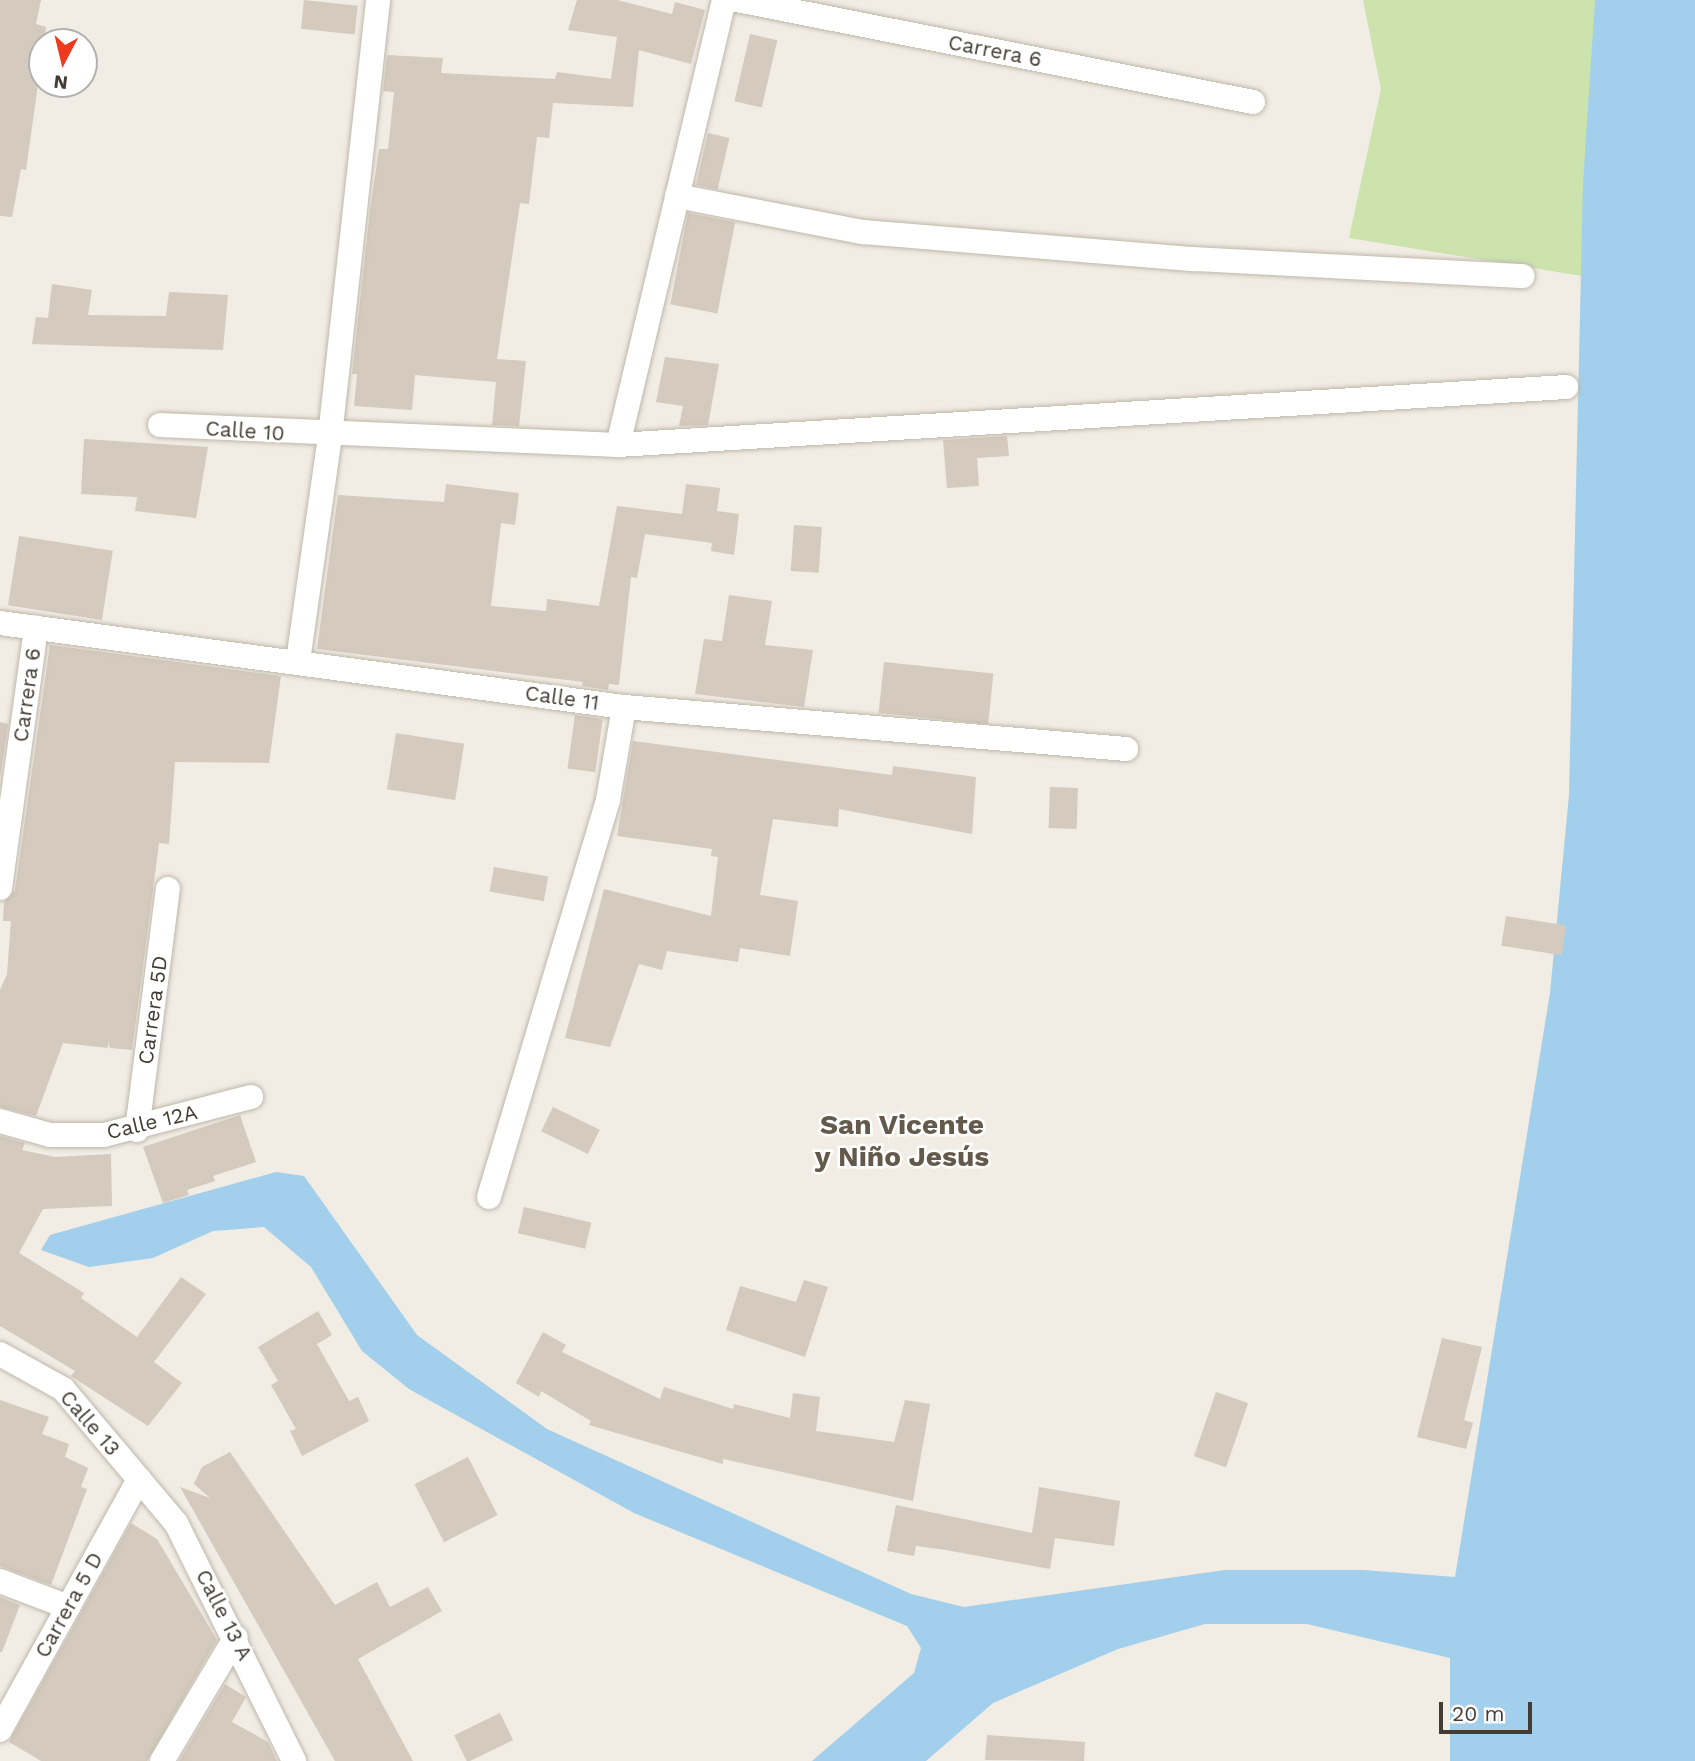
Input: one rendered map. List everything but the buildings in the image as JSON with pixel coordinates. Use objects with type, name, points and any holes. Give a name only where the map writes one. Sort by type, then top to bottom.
[{"type":"street","points":[[298,661],[330,436],[378,0]]},
{"type":"street","points":[[618,445],[724,0]]},
{"type":"street","name":"Carrera 6","points":[[737,0],[1253,103]]},
{"type":"street","points":[[677,197],[863,232],[1194,259],[1523,276]]},
{"type":"street","name":"Calle 10","points":[[160,425],[330,436],[618,445],[1566,387]]},
{"type":"street","name":"Calle 11","points":[[0,622],[624,706],[1126,749]]},
{"type":"street","name":"Carrera 6","points":[[0,888],[36,627]]},
{"type":"street","points":[[489,1197],[608,800],[624,706]]},
{"type":"street","name":"Carrera 5D","points":[[137,1130],[168,889]]},
{"type":"street","name":"Calle 12A","points":[[0,1121],[50,1135],[137,1130],[251,1097]]},
{"type":"street","name":"Calle 13","points":[[0,1354],[63,1389],[139,1479]]},
{"type":"street","name":"Carrera 5 D","points":[[0,1730],[139,1479]]},
{"type":"street","name":"Calle 13 A","points":[[139,1479],[176,1523],[236,1637],[294,1761]]},
{"type":"street","points":[[0,1581],[68,1607]]},
{"type":"street","points":[[162,1761],[236,1637]]},
{"type":"green space","points":[[1363,0],[1595,0],[1582,276],[1349,238],[1381,89]]},
{"type":"water","points":[[1595,0],[1695,0],[1695,1761],[1450,1761],[1450,1658],[1307,1624],[1205,1624],[1118,1649],[993,1703],[926,1761],[812,1761],[914,1673],[921,1648],[907,1626],[634,1513],[409,1389],[362,1351],[311,1267],[264,1227],[213,1231],[153,1258],[89,1267],[41,1250],[50,1235],[276,1172],[304,1176],[417,1335],[547,1429],[911,1594],[964,1607],[1225,1570],[1364,1570],[1455,1577],[1550,993],[1569,795],[1583,183]]},
{"type":"district","name":"San Vicente y Niño Jesús","points":[[902,1141]]}]
